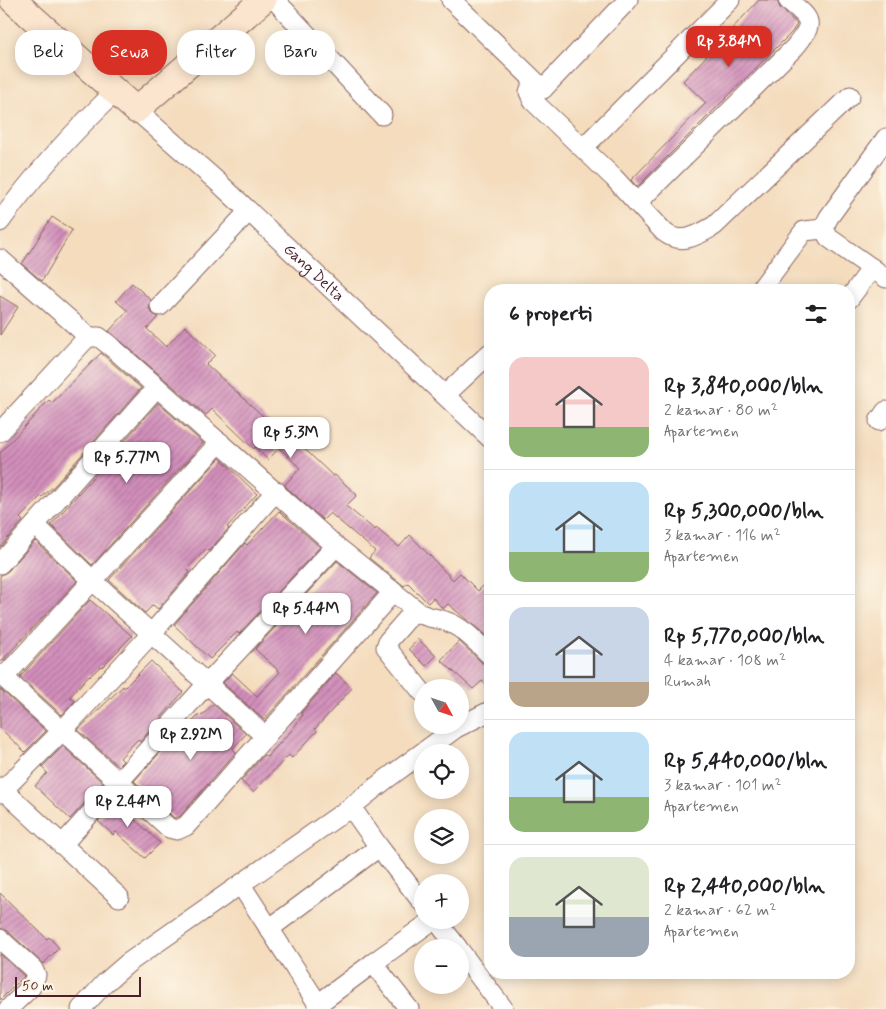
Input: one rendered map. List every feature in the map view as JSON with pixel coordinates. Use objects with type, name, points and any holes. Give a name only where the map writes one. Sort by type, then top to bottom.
[{"type":"main road","points":[[13,0],[136,110],[263,0]]},
{"type":"street","points":[[275,0],[382,115]]},
{"type":"street","points":[[451,0],[543,88]]},
{"type":"street","points":[[543,88],[628,0]]},
{"type":"street","points":[[583,148],[730,0]]},
{"type":"street","points":[[637,203],[803,38],[807,31],[808,19],[788,0]]},
{"type":"street","points":[[543,88],[533,81],[530,97],[583,148],[664,232],[674,239],[692,238],[714,226],[850,96]]},
{"type":"street","points":[[0,222],[16,199],[54,153],[116,91]]},
{"type":"street","name":"Gang Delta","points":[[136,110],[249,211],[484,432]]},
{"type":"street","points":[[823,230],[829,217],[886,138]]},
{"type":"street","points":[[160,306],[249,211]]},
{"type":"street","points":[[823,230],[829,238],[882,273],[855,294]]},
{"type":"street","points":[[765,284],[804,232],[823,230]]},
{"type":"street","points":[[0,259],[89,337]]},
{"type":"street","points":[[1,429],[89,337],[95,336],[105,342],[157,387],[336,546],[394,591],[415,610],[428,617],[445,621],[454,626],[484,649]]},
{"type":"street","points":[[445,395],[484,359]]},
{"type":"street","points":[[0,564],[157,387]]},
{"type":"street","points":[[220,442],[93,581],[2,676],[170,828],[174,830],[186,826],[394,591]]},
{"type":"street","points":[[118,897],[1,790],[63,730],[152,634],[276,491]]},
{"type":"street","points":[[35,525],[93,581],[266,737]]},
{"type":"street","points":[[62,845],[207,684],[336,546]]},
{"type":"street","points":[[414,682],[386,647],[388,641],[415,610]]},
{"type":"street","points":[[469,720],[484,714]]},
{"type":"street","points":[[81,1009],[105,983],[128,963],[351,807],[444,734]]},
{"type":"street","points":[[351,807],[414,892]]},
{"type":"street","points":[[268,929],[379,847]]},
{"type":"street","points":[[241,885],[318,1004],[422,929]]},
{"type":"street","points":[[442,929],[451,939]]},
{"type":"street","points":[[0,939],[33,969],[36,975],[31,987],[8,1009]]},
{"type":"street","points":[[469,963],[503,1008]]},
{"type":"street","points":[[373,964],[409,1009]]},
{"type":"building","points":[[759,0],[777,0],[780,8],[797,24],[792,32],[637,187],[631,180],[706,103],[683,81]]},
{"type":"building","points":[[52,217],[72,230],[42,281],[22,264]]},
{"type":"building","points":[[132,283],[151,300],[149,310],[158,317],[147,329],[166,347],[185,326],[215,355],[206,364],[276,428],[291,440],[293,438],[333,476],[335,475],[357,495],[346,506],[399,547],[410,535],[453,580],[460,573],[478,591],[484,585],[484,634],[448,604],[443,609],[433,598],[428,603],[408,583],[404,586],[369,558],[375,551],[330,513],[323,520],[286,487],[285,485],[300,468],[279,448],[268,460],[212,409],[206,415],[109,331],[128,311],[116,301]]},
{"type":"building","points":[[0,296],[18,307],[0,335]]},
{"type":"building","points":[[101,353],[141,388],[55,485],[41,496],[20,518],[23,521],[0,547],[0,453],[49,400],[52,403]]},
{"type":"building","points":[[158,403],[203,443],[92,565],[51,525]]},
{"type":"building","points":[[220,458],[257,494],[227,527],[229,528],[209,551],[206,549],[187,569],[190,572],[158,609],[153,605],[145,613],[109,580]]},
{"type":"building","points":[[279,511],[320,547],[239,634],[237,632],[210,659],[174,625],[245,543],[247,545]]},
{"type":"building","points":[[35,541],[77,581],[0,663],[0,576],[8,571]]},
{"type":"building","points":[[337,561],[377,593],[264,720],[223,683],[232,673],[257,696],[280,672],[255,649]]},
{"type":"building","points":[[90,600],[132,636],[102,667],[89,675],[70,697],[75,701],[62,715],[20,677]]},
{"type":"building","points":[[418,639],[436,656],[426,666],[409,649]]},
{"type":"building","points":[[459,641],[484,664],[484,683],[482,681],[473,689],[469,685],[469,679],[462,679],[441,660]]},
{"type":"building","points":[[151,661],[183,692],[140,742],[138,739],[120,758],[123,761],[118,766],[78,730]]},
{"type":"building","points":[[336,673],[352,688],[292,758],[289,755],[253,792],[241,781],[264,755],[267,757],[291,731],[303,715],[301,713]]},
{"type":"building","points":[[0,689],[46,731],[25,752],[0,728]]},
{"type":"building","points":[[213,704],[246,734],[234,747],[233,749],[236,752],[179,817],[174,818],[134,781],[177,734],[178,736]]},
{"type":"building","points":[[63,746],[103,783],[70,819],[35,786],[47,773],[42,767]]},
{"type":"building","points":[[119,798],[135,812],[131,816],[160,843],[145,858],[116,832],[113,835],[98,821]]},
{"type":"building","points":[[0,893],[47,939],[49,937],[59,948],[43,964],[8,931],[0,928]]},
{"type":"building","points":[[0,954],[24,976],[0,1000]]}]
